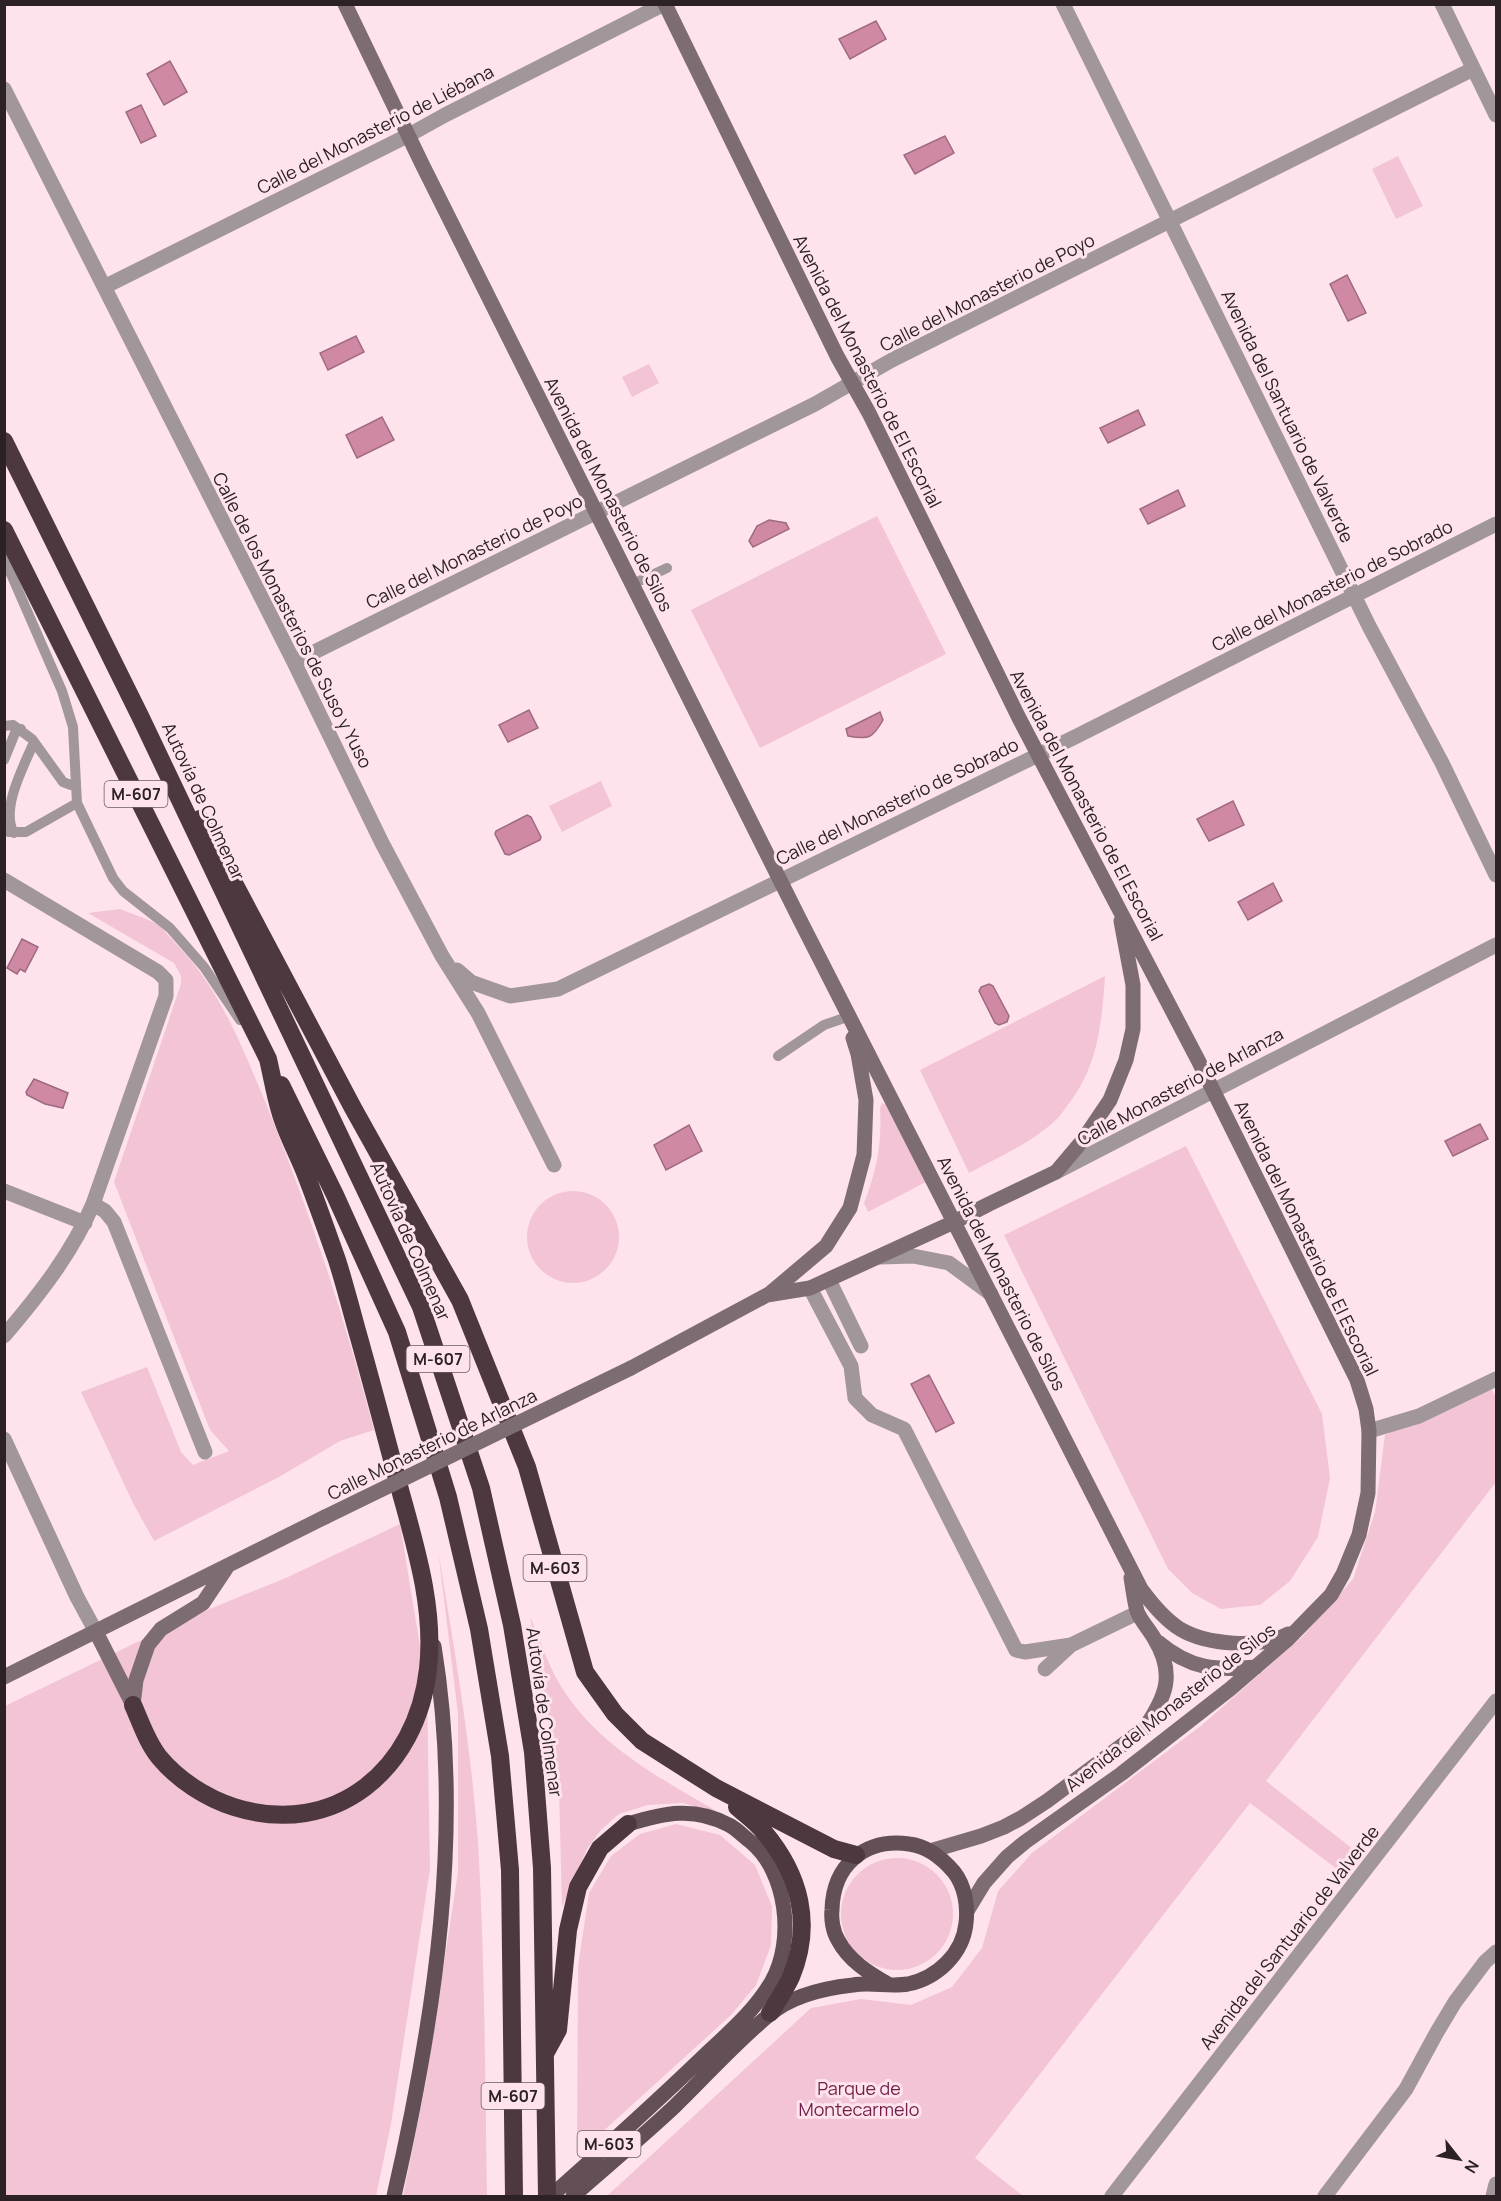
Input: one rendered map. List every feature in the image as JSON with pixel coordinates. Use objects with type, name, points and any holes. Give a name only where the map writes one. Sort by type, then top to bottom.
[{"type":"highway","name":"Autovía de Colmenar","points":[[4,441],[141,718],[421,1307],[481,1488],[512,1625],[533,1752],[542,1868],[549,2196]]},
{"type":"highway","name":"M-607","points":[[4,530],[335,1195],[397,1332],[448,1497],[479,1629],[500,1756],[510,1870],[514,2196]]},
{"type":"highway","name":"M-603","points":[[141,718],[215,843],[353,1108],[460,1300],[527,1467],[585,1672],[615,1714],[642,1741],[716,1788],[764,1831],[787,1864],[800,1898],[801,1937],[791,1977],[770,2013]]},
{"type":"highway","points":[[133,1705],[160,1759],[193,1787],[208,1796],[246,1811],[268,1815],[303,1814],[342,1802],[372,1782],[396,1757],[406,1742],[421,1706],[426,1685],[429,1668],[430,1620],[411,1533],[338,1263],[306,1174],[280,1112],[268,1059]]},
{"type":"highway","points":[[716,1788],[834,1850],[856,1855]]},
{"type":"highway","points":[[545,2054],[558,2030],[568,1930],[578,1887],[600,1848],[628,1824]]},
{"type":"main road","points":[[394,2196],[426,2030],[442,1913],[447,1792],[442,1692],[430,1620]]},
{"type":"main road","name":"M-603","points":[[549,2196],[667,2092],[753,2009],[773,1979],[785,1945],[785,1911],[775,1877],[758,1848],[730,1825],[697,1814],[661,1813],[628,1824]]},
{"type":"main road","points":[[892,1843],[911,1844],[930,1851],[945,1861],[957,1876],[968,1911],[965,1932],[957,1951],[944,1967],[926,1978],[906,1984],[888,1984],[849,1957],[837,1939],[831,1918],[832,1896],[839,1874],[856,1855],[873,1846],[892,1843]]},
{"type":"main road","name":"M-603","points":[[573,2196],[672,2108],[770,2013],[799,1998],[832,1989],[855,1984],[888,1984]]},
{"type":"street","name":"Avenida del Monasterio de Silos","points":[[345,4],[780,880],[1128,1563],[1154,1606],[1181,1629],[1198,1636],[1220,1642],[1260,1642],[1280,1638],[1299,1628]]},
{"type":"street","name":"Calle del Monasterio de Liébana","points":[[104,287],[409,135],[664,4]]},
{"type":"street","name":"Avenida del Monasterio de El Escorial","points":[[664,4],[1038,754],[1213,1090],[1357,1380],[1366,1410],[1369,1431],[1368,1493],[1359,1535],[1343,1574],[1331,1595],[1299,1628]]},
{"type":"street","name":"Avenida del Santuario de Valverde","points":[[1064,4],[1354,596],[1442,763],[1497,875]]},
{"type":"street","points":[[1442,4],[1497,115]]},
{"type":"street","name":"Calle del Monasterio de Poyo","points":[[294,662],[815,404],[892,360],[1473,69]]},
{"type":"street","name":"Calle de los Monasterios de Suso y Yuso","points":[[4,89],[294,662],[382,843],[442,956],[478,1013],[554,1165]]},
{"type":"street","name":"Calle del Monasterio de Sobrado","points":[[442,956],[471,982],[510,996],[558,989],[1038,754],[1497,524]]},
{"type":"street","points":[[4,880],[158,972],[166,980],[166,996],[85,1223],[70,1251],[4,1336]]},
{"type":"street","points":[[1056,1172],[1083,1140],[1110,1100],[1126,1060],[1133,1029],[1132,985],[1119,906]]},
{"type":"street","name":"Calle Monasterio de Arlanza","points":[[4,1677],[631,1368],[767,1296],[810,1288],[829,1280],[1056,1172],[1497,945]]},
{"type":"street","name":"Avenida del Monasterio de Silos","points":[[767,1296],[826,1246],[850,1208],[864,1155],[866,1100],[858,1054],[842,1001]]},
{"type":"street","points":[[4,1191],[85,1223]]},
{"type":"street","points":[[93,1204],[105,1211],[114,1222],[205,1452]]},
{"type":"street","name":"Calle Monasterio de Arlanza","points":[[880,1257],[914,1256],[949,1263],[991,1294]]},
{"type":"street","points":[[829,1280],[861,1346]]},
{"type":"street","points":[[810,1288],[851,1365],[855,1398],[872,1414],[904,1429],[1016,1650],[1025,1652],[1071,1645]]},
{"type":"street","points":[[1369,1431],[1419,1416],[1496,1380]]},
{"type":"street","points":[[4,1439],[10,1465],[133,1705]]},
{"type":"street","name":"Avenida del Monasterio de Silos","points":[[930,1851],[1004,1827],[1034,1810],[1144,1729],[1164,1692],[1167,1673],[1163,1654],[1137,1613],[1128,1563]]},
{"type":"street","points":[[133,1705],[136,1680],[148,1645],[161,1629],[204,1603],[229,1565]]},
{"type":"street","points":[[1045,1669],[1071,1645],[1137,1613]]},
{"type":"street","name":"Avenida del Monasterio de Silos","points":[[968,1911],[994,1870],[1025,1842],[1121,1774],[1256,1667],[1299,1628]]},
{"type":"street","points":[[1154,1638],[1177,1655],[1203,1666],[1221,1670],[1256,1667]]},
{"type":"street","name":"Avenida del Santuario de Valverde","points":[[1112,2196],[1497,1701]]},
{"type":"street","points":[[1325,2196],[1406,2090],[1455,2002],[1485,1962],[1497,1952]]},
{"type":"street","points":[[1493,2196],[1497,2184]]},
{"type":"lane","points":[[4,558],[63,691],[73,727],[77,803],[113,878],[123,891],[170,927],[197,959],[268,1059]]},
{"type":"lane","points":[[633,584],[668,568]]},
{"type":"lane","points":[[4,726],[13,725],[21,729],[34,742],[63,782],[71,785],[76,783]]},
{"type":"lane","points":[[4,760],[15,733],[21,729]]},
{"type":"lane","points":[[34,742],[11,796],[8,814],[9,832],[26,832],[77,803]]},
{"type":"lane","points":[[778,1056],[824,1025],[847,1017]]},
{"type":"green space","points":[[1398,156],[1423,206],[1396,219],[1372,169]]},
{"type":"green space","points":[[649,364],[659,383],[632,397],[622,377]]},
{"type":"green space","points":[[877,516],[946,654],[760,748],[691,610]]},
{"type":"green space","points":[[601,781],[612,806],[562,832],[549,806]]},
{"type":"green space","points":[[120,909],[149,920],[163,929],[193,962],[230,1021],[283,1146],[312,1226],[339,1307],[374,1430],[340,1441],[279,1477],[154,1541],[133,1503],[81,1392],[147,1367],[181,1452],[193,1465],[229,1451],[210,1430],[114,1182],[181,984],[181,976],[174,963],[88,913]]},
{"type":"green space","points":[[1105,976],[1100,1026],[1093,1058],[1070,1102],[1056,1120],[1036,1136],[969,1173],[920,1070]]},
{"type":"green space","points":[[882,1103],[888,1105],[926,1182],[868,1212],[864,1203],[878,1156]]},
{"type":"green space","points":[[1186,1146],[1322,1414],[1330,1478],[1318,1537],[1290,1581],[1260,1605],[1221,1609],[1192,1593],[1168,1569],[1004,1235]]},
{"type":"green space","points":[[573,1191],[591,1194],[606,1204],[616,1219],[619,1237],[616,1255],[606,1270],[591,1280],[573,1283],[555,1280],[540,1270],[530,1255],[527,1237],[530,1219],[540,1204],[555,1194]]},
{"type":"green space","name":"Parque de Montecarmelo","points":[[1490,1385],[1496,1398],[1496,1482],[1266,1781],[1358,1853],[1342,1873],[1250,1803],[975,2158],[1023,2196],[607,2196],[811,2008],[861,1999],[911,2005],[952,1987],[982,1948],[998,1891],[1032,1853],[1202,1725],[1303,1636],[1353,1579],[1375,1512],[1385,1435]]},
{"type":"green space","points":[[400,1524],[427,1689],[430,1869],[391,2124],[376,2196],[5,2196],[5,1706],[183,1620],[288,1577]]},
{"type":"green space","points":[[438,1550],[466,1732],[478,1842],[487,2196],[403,2196],[426,2081],[458,1872],[458,1714]]},
{"type":"green space","points":[[530,1617],[557,1680],[577,1709],[595,1728],[635,1761],[723,1815],[683,1803],[648,1805],[619,1814],[601,1830],[587,1849],[562,1907],[559,1789]]},
{"type":"green space","points":[[676,1824],[720,1835],[755,1865],[772,1906],[771,1945],[756,1985],[731,2015],[577,2155],[578,1966],[589,1893],[611,1856],[640,1834]]},
{"type":"green space","points":[[897,1858],[918,1862],[936,1875],[949,1893],[953,1914],[949,1935],[936,1953],[918,1966],[897,1970],[876,1966],[858,1953],[845,1935],[841,1914],[845,1893],[858,1875],[876,1862]]},
{"type":"shaded area","points":[[876,21],[886,39],[850,59],[839,39]]},
{"type":"shaded area","points":[[170,61],[187,92],[164,105],[147,74]]},
{"type":"shaded area","points":[[141,105],[156,136],[141,143],[126,112]]},
{"type":"shaded area","points":[[945,136],[954,153],[915,174],[904,155]]},
{"type":"shaded area","points":[[1347,275],[1366,313],[1348,321],[1330,284]]},
{"type":"shaded area","points":[[356,336],[364,352],[328,370],[320,353]]},
{"type":"shaded area","points":[[1138,410],[1145,425],[1108,443],[1100,428]]},
{"type":"shaded area","points":[[382,417],[394,440],[357,458],[346,435]]},
{"type":"shaded area","points":[[1178,490],[1185,506],[1148,524],[1140,509]]},
{"type":"shaded area","points":[[769,520],[786,523],[789,529],[753,547],[749,541],[757,526]]},
{"type":"shaded area","points":[[529,710],[538,728],[508,742],[499,725]]},
{"type":"shaded area","points":[[880,712],[883,720],[873,734],[861,738],[848,736],[846,729]]},
{"type":"shaded area","points":[[1233,801],[1244,825],[1209,841],[1197,819]]},
{"type":"shaded area","points":[[527,815],[531,817],[541,837],[540,840],[509,855],[505,854],[495,834],[496,831]]},
{"type":"shaded area","points":[[1273,883],[1282,901],[1248,920],[1238,902]]},
{"type":"shaded area","points":[[22,939],[38,947],[25,972],[20,969],[17,974],[7,968]]},
{"type":"shaded area","points":[[989,984],[993,986],[1009,1016],[1007,1022],[999,1025],[995,1023],[979,991],[981,987]]},
{"type":"shaded area","points":[[34,1079],[68,1093],[63,1108],[45,1104],[27,1095],[26,1092]]},
{"type":"shaded area","points":[[1480,1124],[1488,1139],[1453,1156],[1445,1141]]},
{"type":"shaded area","points":[[689,1125],[702,1151],[666,1170],[654,1145]]},
{"type":"shaded area","points":[[929,1375],[954,1423],[936,1432],[911,1384]]}]
